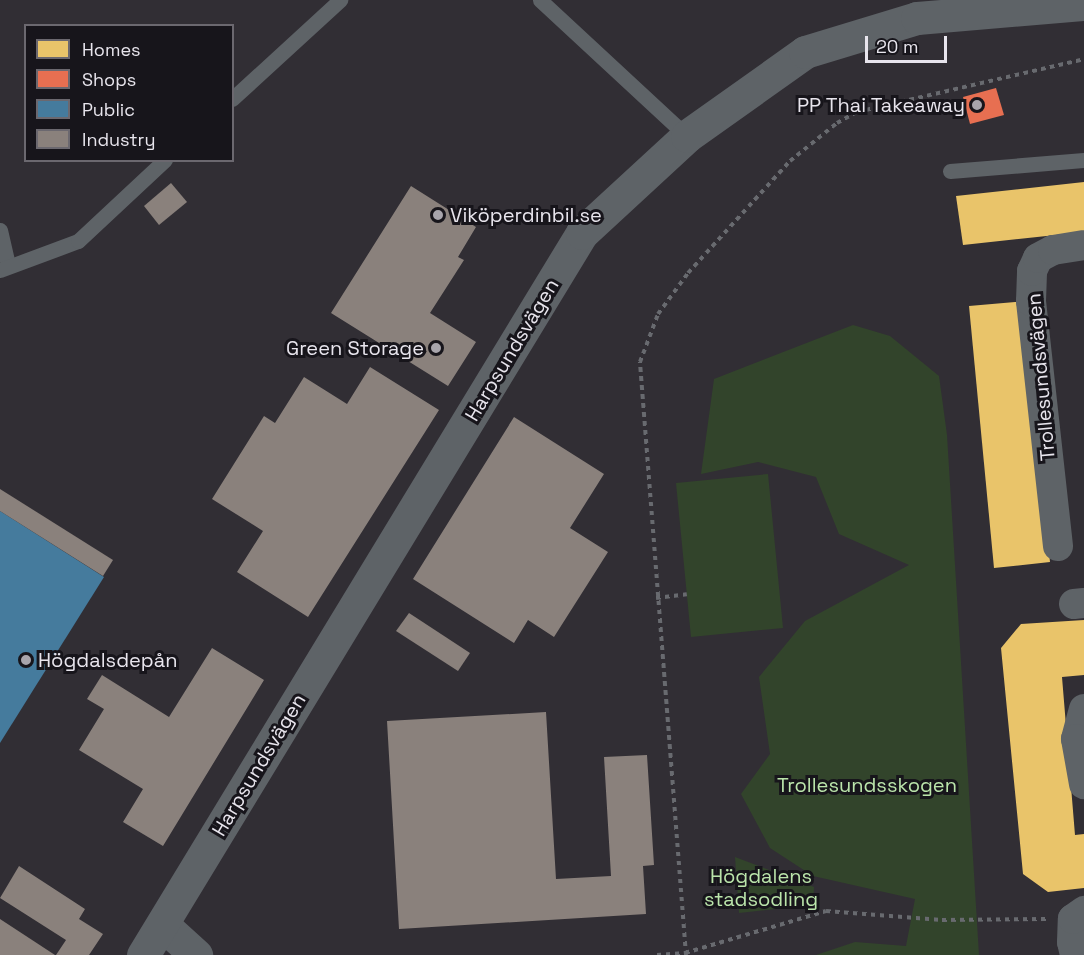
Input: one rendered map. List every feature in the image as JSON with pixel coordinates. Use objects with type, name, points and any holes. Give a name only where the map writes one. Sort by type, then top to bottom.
[{"type":"street","name":"Harpsundsvägen","points":[[143,955],[582,233],[687,136],[805,52],[917,18],[1084,4]]},
{"type":"street","name":"Trollesundsvägen","points":[[1058,546],[1031,301],[1032,272],[1038,258],[1053,250],[1084,245]]},
{"type":"street","points":[[1084,709],[1076,739],[1084,784]]},
{"type":"street","points":[[1075,955],[1071,942],[1079,915]]},
{"type":"street","points":[[162,925],[196,955]]},
{"type":"lane","points":[[234,97],[340,0]]},
{"type":"lane","points":[[540,0],[687,136]]},
{"type":"lane","points":[[950,171],[1084,160]]},
{"type":"lane","points":[[0,230],[4,268],[78,241],[163,162]]},
{"type":"path","points":[[685,954],[656,598],[640,362],[658,314],[688,273],[790,161],[837,123],[857,112],[1084,59]]},
{"type":"path","points":[[656,598],[687,594]]},
{"type":"path","points":[[657,955],[685,954],[826,911],[942,920],[1079,915]]},
{"type":"green space","name":"Trollesundsskogen","points":[[853,325],[890,336],[939,376],[947,435],[979,955],[816,955],[855,942],[906,946],[915,899],[813,876],[770,848],[741,794],[770,754],[759,677],[805,621],[909,565],[839,534],[816,477],[758,462],[701,474],[714,379]]},
{"type":"green space","points":[[768,474],[783,628],[691,637],[676,483]]},
{"type":"green space","name":"Högdalens stadsodling","points":[[735,857],[814,887],[813,905],[739,913]]},
{"type":"building: Homes","points":[[1084,182],[1084,232],[963,245],[956,196]]},
{"type":"building: Homes","points":[[1025,301],[1050,562],[994,568],[969,306]]},
{"type":"building: Homes","points":[[1084,620],[1084,675],[1062,677],[1075,835],[1084,834],[1084,888],[1048,892],[1023,874],[1001,648],[1021,624]]},
{"type":"building: Shops","points":[[996,88],[1004,115],[970,124],[963,97]]},
{"type":"building: Public","name":"Högdalsdepån","points":[[0,511],[104,577],[0,743]]},
{"type":"building: Industry","points":[[171,183],[187,202],[159,225],[144,206]]},
{"type":"building: Industry","points":[[411,186],[476,227],[458,257],[464,260],[430,313],[476,342],[448,386],[331,313]]},
{"type":"building: Industry","points":[[370,367],[439,410],[308,617],[237,572],[263,531],[212,499],[264,416],[275,423],[304,377],[347,404]]},
{"type":"building: Industry","points":[[514,417],[604,474],[570,528],[608,552],[554,637],[528,620],[514,643],[413,579]]},
{"type":"building: Industry","points":[[0,489],[113,560],[103,576],[0,511]]},
{"type":"building: Industry","points":[[409,613],[470,653],[458,671],[396,631]]},
{"type":"building: Industry","points":[[212,648],[264,680],[163,846],[123,822],[143,789],[79,750],[104,709],[87,699],[102,675],[169,717]]},
{"type":"building: Industry","points":[[546,712],[556,879],[611,876],[604,757],[647,755],[654,865],[643,866],[646,914],[399,929],[387,721]]},
{"type":"building: Industry","points":[[19,866],[85,909],[79,919],[103,934],[89,955],[56,955],[66,940],[0,898]]},
{"type":"building: Industry","points":[[0,919],[55,955],[0,955]]},
{"type":"place","name":"PP Thai Takeaway","points":[[977,105]]},
{"type":"place","name":"Viköperdinbil.se","points":[[438,215]]},
{"type":"place","name":"Green Storage","points":[[436,348]]},
{"type":"place","name":"Högdalsdepån","points":[[26,660]]}]
